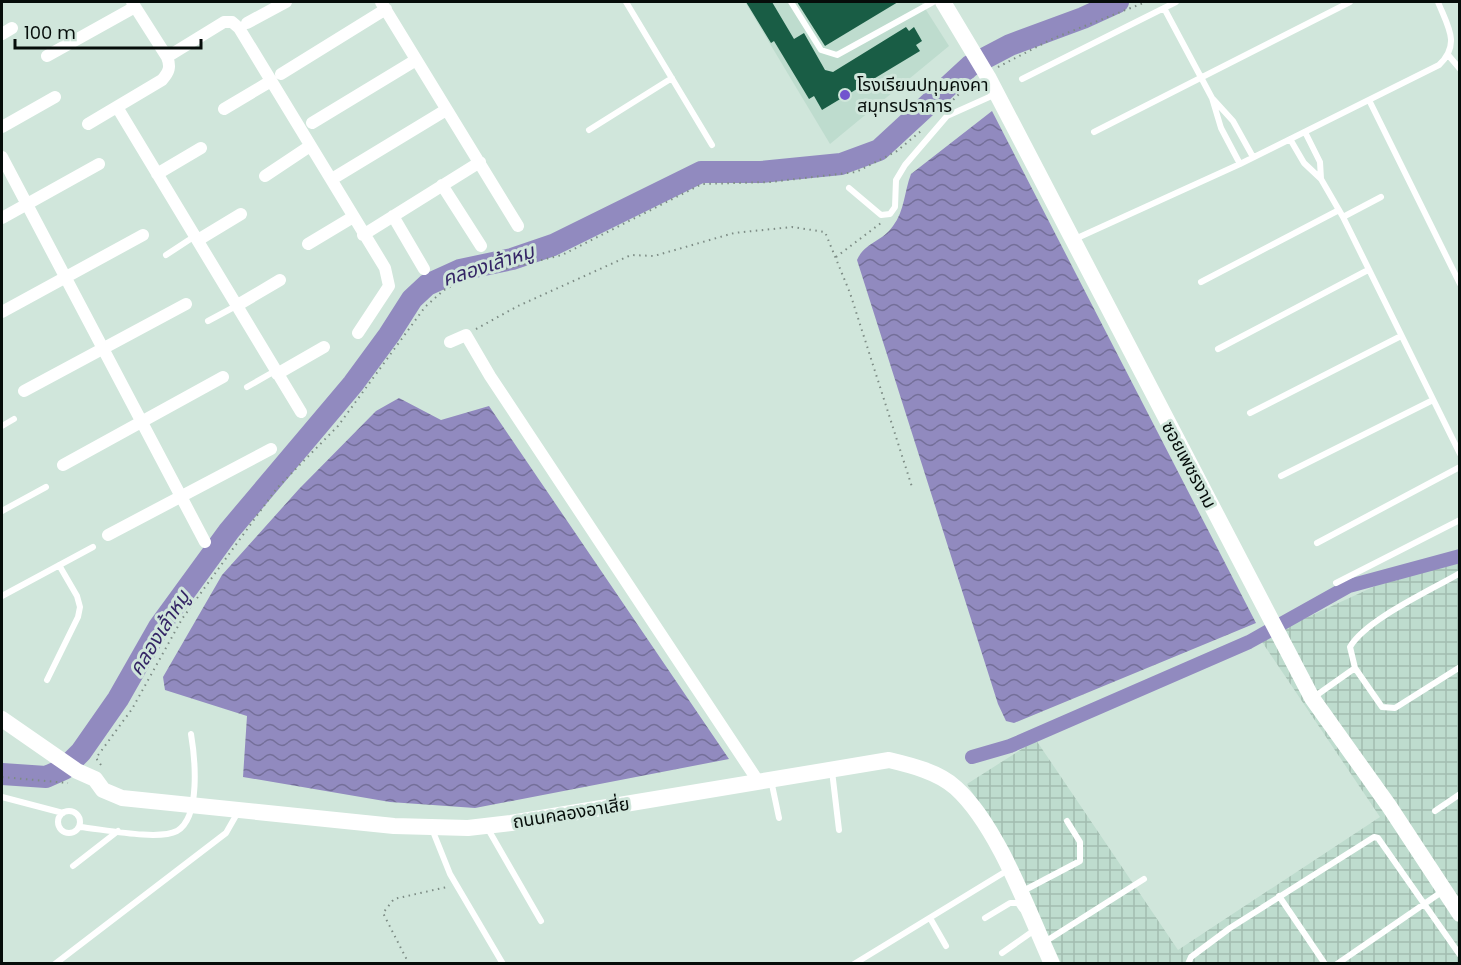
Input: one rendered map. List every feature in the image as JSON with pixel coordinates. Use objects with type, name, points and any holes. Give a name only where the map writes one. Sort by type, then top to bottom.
[{"type":"street","points":[[248,23],[286,2]]},
{"type":"street","name":"ซอยเพชรงาม","points":[[943,2],[997,94],[1071,241],[1312,698],[1389,806],[1460,914]]},
{"type":"street","points":[[47,56],[134,4],[167,57],[170,66],[162,80],[88,124]]},
{"type":"street","points":[[224,109],[383,5],[518,226]]},
{"type":"street","points":[[167,57],[224,22],[232,22],[276,77],[310,146],[385,268],[389,286],[358,333]]},
{"type":"street","points":[[312,123],[417,60]]},
{"type":"street","points":[[2,127],[56,97]]},
{"type":"street","points":[[117,108],[301,412]]},
{"type":"street","points":[[337,176],[446,110]]},
{"type":"street","points":[[265,176],[310,146]]},
{"type":"street","points":[[157,174],[201,148]]},
{"type":"street","points":[[2,157],[205,542]]},
{"type":"street","points":[[363,235],[480,162]]},
{"type":"street","points":[[2,218],[99,164]]},
{"type":"street","points":[[442,185],[481,246]]},
{"type":"street","points":[[196,238],[241,214]]},
{"type":"street","points":[[393,216],[424,269]]},
{"type":"street","points":[[308,244],[353,217]]},
{"type":"street","points":[[2,312],[143,235]]},
{"type":"street","points":[[236,306],[280,280]]},
{"type":"street","points":[[24,392],[103,347],[186,304]]},
{"type":"street","points":[[450,342],[466,335],[490,376],[764,779]]},
{"type":"street","points":[[276,373],[324,347]]},
{"type":"street","points":[[63,465],[223,377]]},
{"type":"street","points":[[108,535],[271,449]]},
{"type":"street","name":"ถนนคลองอาเสี่ย","points":[[2,719],[60,759],[73,777],[95,779],[103,790],[122,798],[238,812],[432,829],[486,826],[889,760],[932,774],[955,787],[977,814],[1020,893],[1052,963]]},
{"type":"lane","points":[[626,2],[712,145]]},
{"type":"lane","points":[[791,2],[821,50],[837,55],[933,2]]},
{"type":"lane","points":[[1022,78],[1176,2]]},
{"type":"lane","points":[[1094,132],[1350,2]]},
{"type":"lane","points":[[1071,241],[1240,164],[1438,65],[1449,56],[1452,46],[1451,34],[1438,2]]},
{"type":"lane","points":[[1164,8],[1212,98],[1221,128],[1240,164]]},
{"type":"lane","points":[[1449,56],[1460,69]]},
{"type":"lane","points":[[589,130],[672,78]]},
{"type":"lane","points":[[849,188],[881,215],[888,214],[895,207],[896,180],[905,165],[947,116],[997,94]]},
{"type":"lane","points":[[1212,98],[1233,121],[1253,157]]},
{"type":"lane","points":[[1369,100],[1460,284]]},
{"type":"lane","points":[[1305,132],[1320,162],[1321,179]]},
{"type":"lane","points":[[1290,139],[1304,163],[1321,179],[1343,217],[1460,454]]},
{"type":"lane","points":[[1343,217],[1382,197]]},
{"type":"lane","points":[[1201,282],[1339,210]]},
{"type":"lane","points":[[165,255],[196,238]]},
{"type":"lane","points":[[1218,349],[1368,270]]},
{"type":"lane","points":[[208,321],[236,306]]},
{"type":"lane","points":[[1250,413],[1401,336]]},
{"type":"lane","points":[[248,387],[276,373]]},
{"type":"lane","points":[[1281,476],[1433,400]]},
{"type":"lane","points":[[2,426],[14,419]]},
{"type":"lane","points":[[1317,543],[1460,467]]},
{"type":"lane","points":[[2,511],[46,487]]},
{"type":"lane","points":[[1336,583],[1460,520]]},
{"type":"lane","points":[[2,596],[93,547]]},
{"type":"lane","points":[[47,680],[78,617],[80,607],[59,565]]},
{"type":"lane","points":[[1460,573],[1370,625],[1355,637],[1350,647],[1355,668],[1382,707],[1389,709],[1395,708],[1460,667]]},
{"type":"lane","points":[[1312,698],[1355,668]]},
{"type":"lane","points":[[63,813],[59,817],[60,828],[70,833],[80,827],[158,835],[171,833],[183,826],[193,807],[194,759],[191,734]]},
{"type":"lane","points":[[831,768],[839,830]]},
{"type":"lane","points":[[764,779],[779,818]]},
{"type":"lane","points":[[1435,811],[1460,794]]},
{"type":"lane","points":[[2,797],[63,813],[74,812],[79,816],[80,827]]},
{"type":"lane","points":[[55,963],[226,833],[233,825],[238,812]]},
{"type":"lane","points":[[1020,893],[1080,861],[1080,842],[1067,821]]},
{"type":"lane","points":[[486,826],[541,921]]},
{"type":"lane","points":[[432,829],[456,884],[503,963]]},
{"type":"lane","points":[[73,866],[118,831]]},
{"type":"lane","points":[[1188,963],[1191,957],[1279,896],[1374,837],[1378,837],[1460,955]]},
{"type":"lane","points":[[854,963],[1008,870]]},
{"type":"lane","points":[[1002,953],[1040,936],[1144,879]]},
{"type":"lane","points":[[1337,963],[1444,890]]},
{"type":"lane","points":[[1279,896],[1325,963]]},
{"type":"lane","points":[[985,918],[1015,902],[1026,913],[1028,911]]},
{"type":"lane","points":[[930,918],[946,946]]},
{"type":"path","points":[[943,111],[985,75],[1054,38],[1146,2]]},
{"type":"path","points":[[103,769],[96,758],[132,709],[177,626],[200,592],[277,488],[338,426],[425,307],[444,290],[468,278],[562,255],[702,184],[770,182],[856,172],[897,151],[929,124]]},
{"type":"path","points":[[835,258],[847,246],[879,226],[888,214]]},
{"type":"path","points":[[466,335],[518,306],[631,255],[654,256],[734,233],[792,227],[825,232],[850,293],[912,487]]},
{"type":"path","points":[[2,777],[73,777]]},
{"type":"path","points":[[409,963],[383,913],[394,899],[431,893],[456,884]]},
{"type":"shaded area","name":"โรงเรียนปทุมคงคา สมุทรปราการ","points":[[745,2],[921,2],[949,46],[830,144]]},
{"type":"shaded area","points":[[1459,563],[1459,963],[1061,963],[1005,846],[967,784],[1036,740],[1178,950],[1380,817],[1260,639],[1384,582]]},
{"type":"water","points":[[992,111],[1256,623],[1014,723],[1006,721],[998,704],[857,260],[864,249],[884,236],[897,220],[911,174]]},
{"type":"water","points":[[399,398],[441,420],[489,406],[729,759],[475,808],[390,802],[243,777],[247,716],[165,690],[163,677],[222,575],[299,489],[376,411]]},
{"type":"building","points":[[746,2],[772,2],[794,39],[804,33],[825,70],[833,72],[906,27],[909,31],[914,27],[922,41],[916,45],[920,51],[822,110],[814,96],[809,99],[774,41],[771,43]]},
{"type":"building","points":[[797,2],[898,2],[825,46]]},
{"type":"waterway","name":"คลองเล้าหมู","points":[[2,774],[46,777],[64,769],[81,752],[118,699],[159,627],[229,531],[353,384],[412,299],[427,285],[460,270],[512,259],[553,245],[701,172],[761,172],[841,164],[879,150],[970,66],[1010,45],[1083,18],[1118,2]]},
{"type":"waterway","points":[[972,757],[1010,746],[1249,642],[1349,586],[1460,556]]},
{"type":"place","name":"โรงเรียนปทุมคงคา สมุทรปราการ","points":[[845,95]]}]
